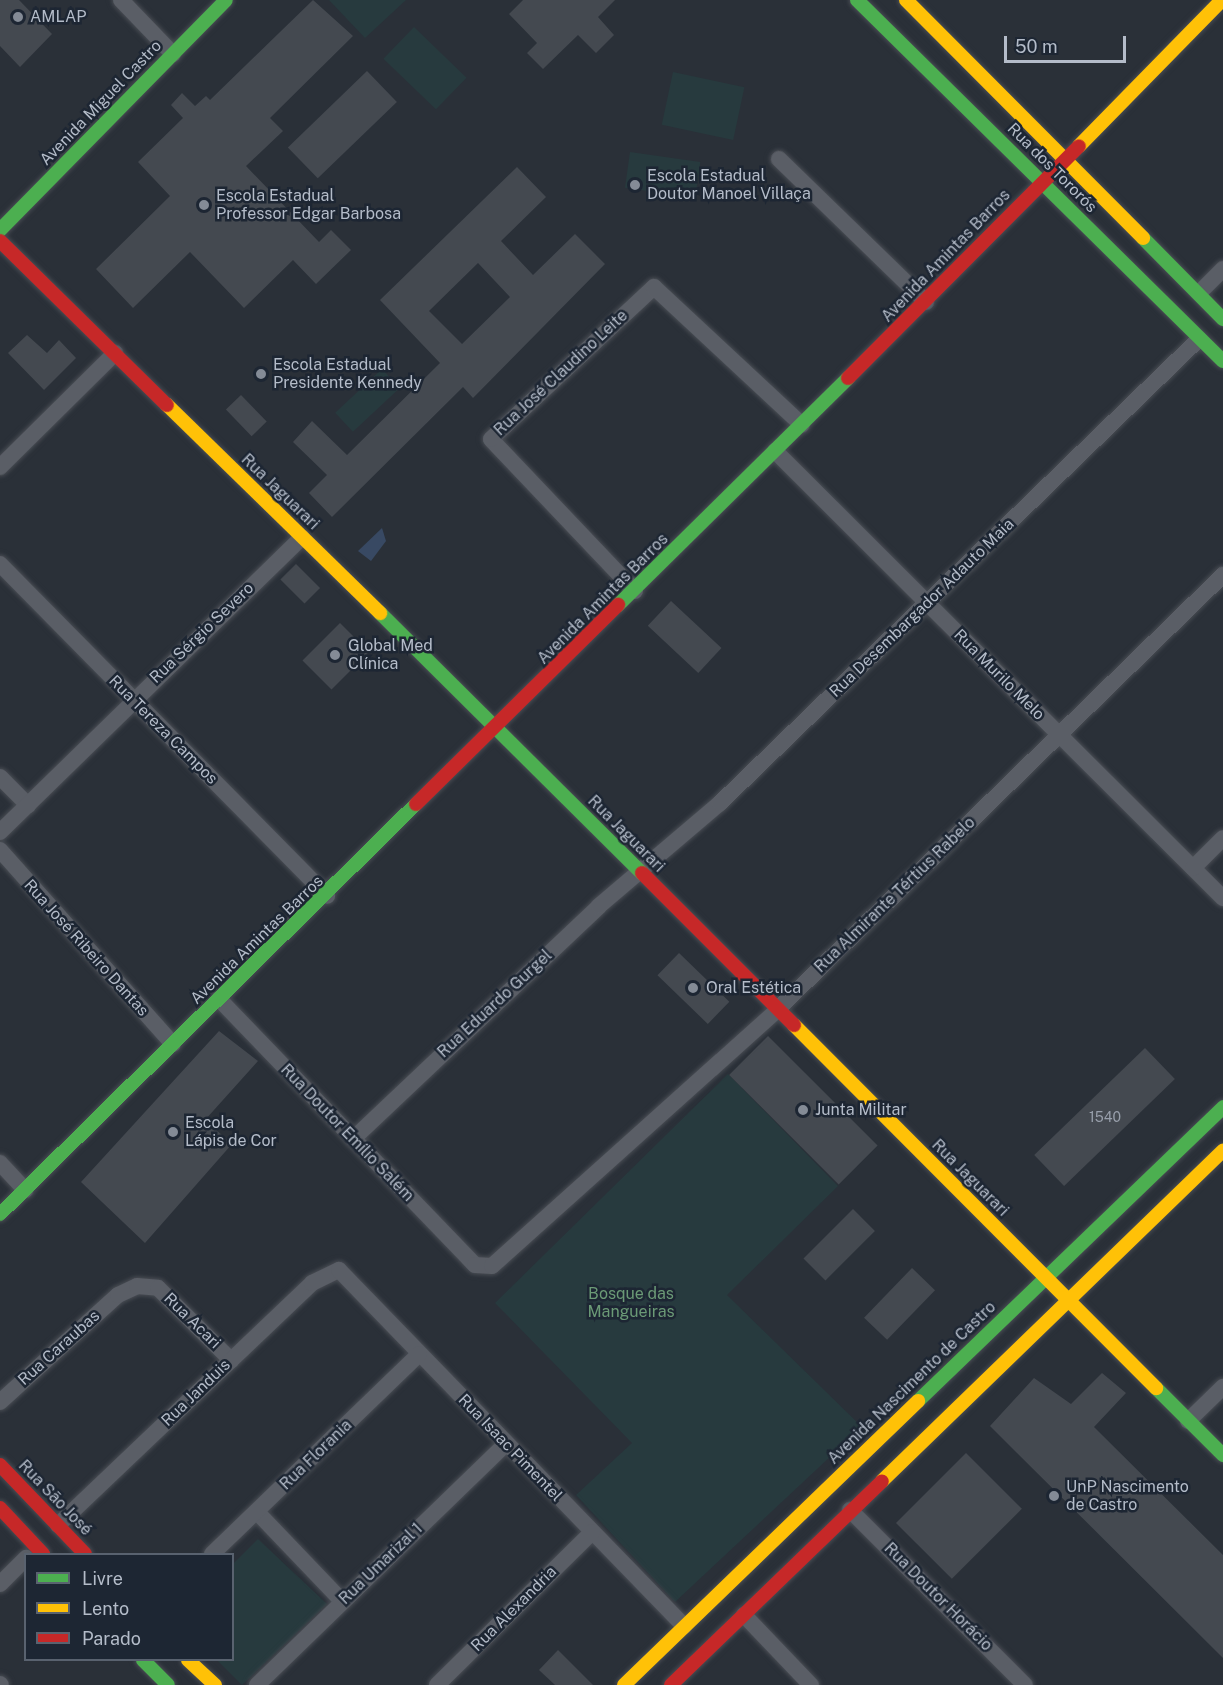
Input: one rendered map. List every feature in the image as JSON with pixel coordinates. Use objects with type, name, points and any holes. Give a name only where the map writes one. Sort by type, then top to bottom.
[{"type":"main road","name":"Avenida Miguel Castro","points":[[0,230],[226,0]]},
{"type":"main road","name":"Rua dos Tororós","points":[[856,0],[1223,361]]},
{"type":"main road","name":"Rua dos Tororós","points":[[906,0],[1178,270],[1223,320]]},
{"type":"main road","name":"Avenida Amintas Barros","points":[[0,1214],[327,896],[495,726],[635,591],[926,302],[1041,180],[1217,2]]},
{"type":"main road","name":"Rua Jaguarari","points":[[0,241],[495,726],[1223,1455]]},
{"type":"main road","points":[[1155,294],[1178,270]]},
{"type":"main road","name":"Avenida Nascimento de Castro","points":[[624,1685],[1223,1107]]},
{"type":"main road","points":[[671,1685],[1067,1298],[1223,1151]]},
{"type":"main road","points":[[861,1455],[904,1456]]},
{"type":"main road","name":"Rua São José","points":[[0,1465],[85,1553]]},
{"type":"main road","points":[[0,1508],[33,1553]]},
{"type":"main road","points":[[144,1661],[168,1685]]},
{"type":"main road","points":[[190,1661],[215,1685]]},
{"type":"main road","points":[[641,1685],[642,1667]]},
{"type":"street","points":[[121,0],[173,54]]},
{"type":"street","points":[[779,159],[926,302]]},
{"type":"street","points":[[1199,293],[1223,269]]},
{"type":"street","name":"Rua José Claudino Leite","points":[[635,591],[491,440],[654,287],[802,424]]},
{"type":"street","name":"Rua Desembargador Adauto Maia","points":[[642,873],[927,604],[1200,339]]},
{"type":"street","points":[[0,467],[115,353]]},
{"type":"street","name":"Rua Murilo Melo","points":[[775,451],[1223,898]]},
{"type":"street","name":"Rua Sérgio Severo","points":[[0,832],[302,537]]},
{"type":"street","name":"Rua Tereza Campos","points":[[0,564],[327,896]]},
{"type":"street","name":"Rua Almirante Tértius Rabelo","points":[[475,1265],[492,1266],[510,1254],[778,1009],[1223,575]]},
{"type":"street","points":[[0,777],[28,805]]},
{"type":"street","points":[[1193,868],[1223,838]]},
{"type":"street","name":"Rua José Ribeiro Dantas","points":[[0,850],[173,1044]]},
{"type":"street","name":"Rua Eduardo Gurgel","points":[[353,1139],[599,906],[642,873]]},
{"type":"street","name":"Rua Doutor Emílio Salém","points":[[219,999],[475,1265]]},
{"type":"street","points":[[0,1163],[24,1190]]},
{"type":"street","name":"Rua Isaac Pimentel","points":[[339,1270],[684,1626]]},
{"type":"street","name":"Rua Janduis","points":[[58,1525],[312,1283],[339,1270]]},
{"type":"street","name":"Rua Acari","points":[[118,1295],[137,1286],[158,1288],[231,1360]]},
{"type":"street","name":"Rua Caraubas","points":[[0,1402],[118,1295]]},
{"type":"street","name":"Rua Florania","points":[[213,1553],[419,1354]]},
{"type":"street","points":[[1188,1421],[1223,1387]]},
{"type":"street","name":"Rua Umarizal 1","points":[[257,1685],[506,1444]]},
{"type":"street","name":"Rua Doutor Horácio","points":[[850,1510],[1025,1685]]},
{"type":"street","points":[[257,1512],[342,1602]]},
{"type":"street","name":"Rua Alexandria","points":[[437,1685],[592,1532]]},
{"type":"street","points":[[0,1584],[24,1563]]},
{"type":"street","points":[[744,1615],[811,1685]]},
{"type":"green space","points":[[329,0],[406,0],[365,38]]},
{"type":"green space","points":[[414,27],[467,78],[436,109],[383,59]]},
{"type":"green space","points":[[673,72],[744,87],[733,140],[662,125]]},
{"type":"green space","points":[[630,152],[700,162],[695,198],[625,188]]},
{"type":"green space","points":[[382,369],[400,388],[353,432],[335,413]]},
{"type":"green space","name":"Bosque das Mangueiras","points":[[728,1074],[838,1186],[727,1295],[862,1427],[675,1602],[576,1495],[632,1443],[495,1303]]},
{"type":"green space","points":[[258,1539],[327,1604],[242,1685],[218,1661],[234,1661],[234,1563]]},
{"type":"water","points":[[382,528],[386,541],[371,561],[358,551]]},
{"type":"building","name":"AMLAP","points":[[0,0],[19,0],[52,34],[20,67],[0,46]]},
{"type":"building","points":[[313,0],[353,36],[270,118],[283,131],[246,166],[319,242],[331,230],[351,250],[316,284],[293,260],[244,308],[190,252],[133,308],[96,269],[170,196],[138,162],[183,118],[171,105],[182,93],[195,106],[206,96],[210,100]]},
{"type":"building","points":[[523,0],[615,0],[598,17],[614,35],[596,53],[578,35],[543,69],[527,53],[537,43],[509,14]]},
{"type":"building","points":[[367,71],[397,102],[318,178],[288,147]]},
{"type":"building","points":[[517,167],[546,197],[501,241],[533,275],[575,234],[605,264],[473,398],[463,387],[332,517],[309,493],[327,475],[293,442],[312,421],[347,455],[440,363],[380,300]],"holes":[[[478,263],[510,297],[462,344],[429,311]]]},
{"type":"building","points":[[27,335],[47,353],[59,340],[76,358],[44,390],[8,353]]},
{"type":"building","points":[[241,395],[267,422],[252,436],[226,410]]},
{"type":"building","points":[[296,564],[320,588],[304,604],[280,580]]},
{"type":"building","points":[[671,601],[721,648],[698,673],[648,626]]},
{"type":"building","name":"Global Med Clínica","points":[[340,623],[369,652],[332,689],[303,660]]},
{"type":"building","name":"Oral Estética","points":[[679,953],[729,1002],[708,1024],[657,975]]},
{"type":"building","name":"Escola Lápis de Cor","points":[[219,1031],[258,1061],[205,1120],[232,1144],[145,1243],[81,1182]]},
{"type":"building","name":"Junta Militar","points":[[768,1036],[878,1146],[839,1184],[729,1075]]},
{"type":"building","points":[[1145,1048],[1175,1079],[1064,1186],[1034,1155]]},
{"type":"building","points":[[853,1209],[875,1231],[825,1280],[804,1258]]},
{"type":"building","points":[[912,1268],[935,1290],[887,1340],[864,1318]]},
{"type":"building","points":[[1102,1373],[1126,1393],[1094,1427],[1223,1555],[1223,1658],[990,1426],[1034,1378],[1071,1404]]},
{"type":"building","points":[[966,1453],[1022,1509],[952,1579],[896,1523]]},
{"type":"building","points":[[558,1650],[593,1685],[555,1685],[539,1670]]},
{"type":"traffic: fast","points":[[0,230],[226,0]]},
{"type":"traffic: fast","points":[[857,0],[1223,361]]},
{"type":"traffic: fast","points":[[1143,238],[1223,319]]},
{"type":"traffic: fast","points":[[618,605],[848,378]]},
{"type":"traffic: fast","points":[[380,613],[642,873]]},
{"type":"traffic: fast","points":[[0,1214],[416,804]]},
{"type":"traffic: fast","points":[[918,1401],[1223,1107]]},
{"type":"traffic: fast","points":[[1156,1388],[1223,1455]]},
{"type":"traffic: fast","points":[[144,1661],[168,1685]]},
{"type":"traffic: slow","points":[[906,0],[1143,238]]},
{"type":"traffic: slow","points":[[1079,146],[1222,0]]},
{"type":"traffic: slow","points":[[167,405],[380,613]]},
{"type":"traffic: slow","points":[[794,1025],[1156,1388]]},
{"type":"traffic: slow","points":[[882,1481],[1223,1151]]},
{"type":"traffic: slow","points":[[624,1685],[918,1401]]},
{"type":"traffic: slow","points":[[189,1661],[215,1685]]},
{"type":"traffic: jam","points":[[848,378],[1079,146]]},
{"type":"traffic: jam","points":[[0,241],[167,405]]},
{"type":"traffic: jam","points":[[416,804],[618,605]]},
{"type":"traffic: jam","points":[[642,873],[794,1025]]},
{"type":"traffic: jam","points":[[0,1465],[84,1553]]},
{"type":"traffic: jam","points":[[671,1685],[882,1481]]},
{"type":"traffic: jam","points":[[0,1508],[42,1553]]},
{"type":"place","name":"AMLAP","points":[[18,17]]},
{"type":"place","name":"Escola Estadual Doutor Manoel Villaça","points":[[635,185]]},
{"type":"place","name":"Escola Estadual Professor Edgar Barbosa","points":[[204,205]]},
{"type":"place","name":"Escola Estadual Presidente Kennedy","points":[[261,374]]},
{"type":"place","name":"Global Med Clínica","points":[[335,655]]},
{"type":"place","name":"Oral Estética","points":[[693,988]]},
{"type":"place","name":"Junta Militar","points":[[803,1110]]},
{"type":"place","name":"Escola Lápis de Cor","points":[[173,1132]]},
{"type":"place","name":"UnP Nascimento de Castro","points":[[1054,1496]]}]
